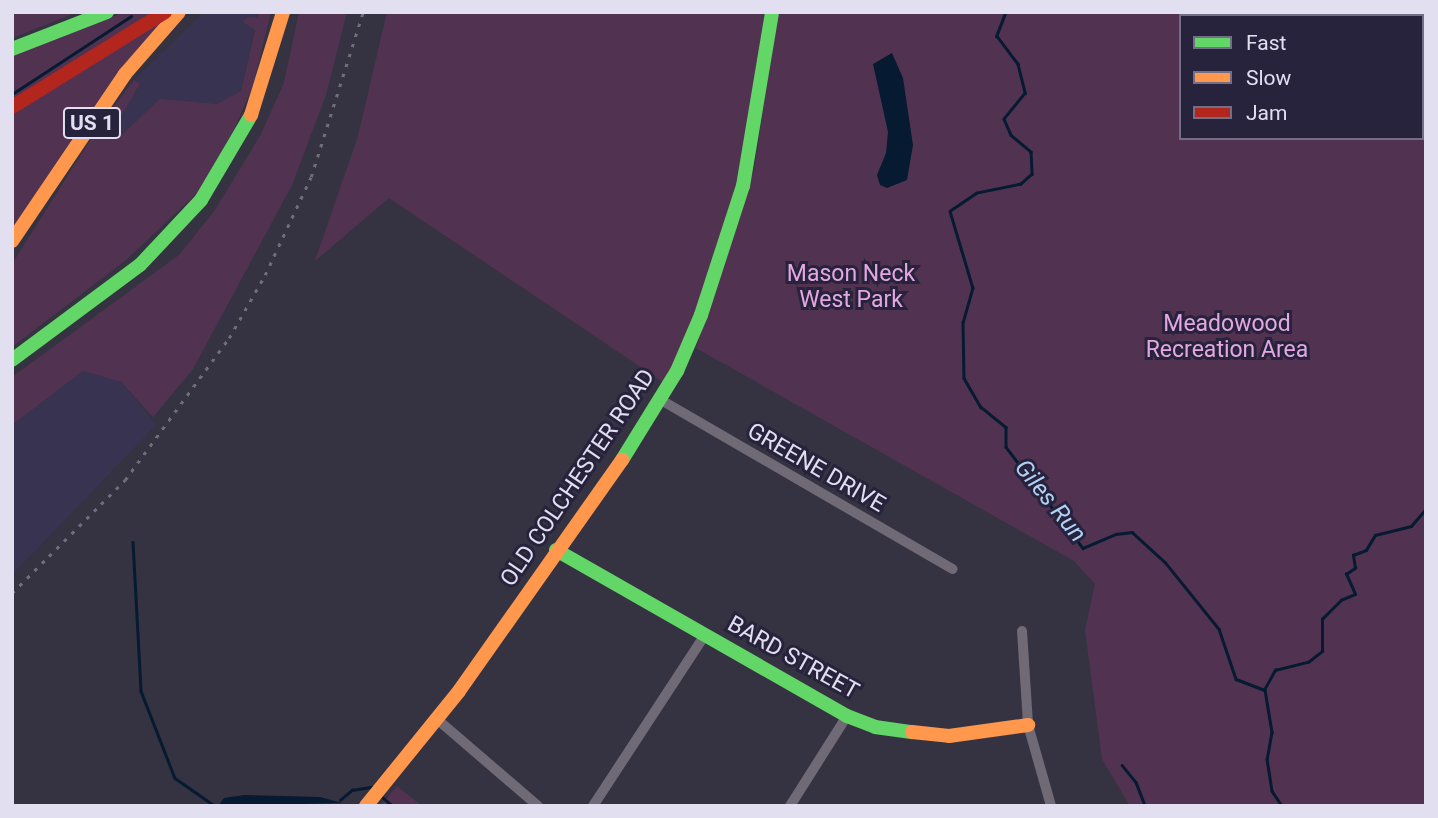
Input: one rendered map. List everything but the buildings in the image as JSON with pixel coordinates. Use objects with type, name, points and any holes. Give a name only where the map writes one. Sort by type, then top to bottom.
[{"type":"main road","points":[[12,49],[107,12]]},
{"type":"main road","points":[[12,107],[165,12]]},
{"type":"main road","name":"US 1","points":[[12,241],[125,74],[179,12]]},
{"type":"main road","points":[[12,360],[140,265],[201,200],[255,108],[283,12]]},
{"type":"main road","name":"OLD COLCHESTER ROAD","points":[[366,806],[438,720],[661,400],[689,348],[743,186],[772,12]]},
{"type":"main road","name":"BARD STREET","points":[[556,550],[846,716],[875,727],[932,736],[1028,725]]},
{"type":"street","name":"GREENE DRIVE","points":[[661,400],[952,569]]},
{"type":"street","points":[[1022,631],[1028,725],[1051,806]]},
{"type":"street","points":[[593,806],[705,635]]},
{"type":"street","points":[[790,806],[846,716]]},
{"type":"street","points":[[438,720],[538,806]]},
{"type":"shaded area","points":[[204,12],[258,12],[241,91],[217,104],[160,99],[118,138],[109,135],[140,85],[134,80]]},
{"type":"shaded area","points":[[83,371],[121,382],[156,425],[12,575],[12,425]]},
{"type":"green space","points":[[12,12],[78,12],[12,38]]},
{"type":"green space","points":[[125,12],[153,12],[12,99],[12,54]]},
{"type":"green space","points":[[173,12],[12,232],[12,114]]},
{"type":"green space","points":[[258,12],[271,12],[253,85],[235,128],[198,192],[126,260],[12,347],[12,264],[101,123],[134,80],[140,84],[110,135],[118,138],[160,99],[217,104],[241,91],[255,30],[243,22],[247,17],[258,18]]},
{"type":"green space","points":[[299,12],[347,12],[326,95],[292,185],[193,369],[153,417],[121,382],[83,371],[12,425],[12,377],[179,255],[215,210],[260,136],[284,83]]},
{"type":"green space","points":[[387,12],[766,12],[735,195],[686,340],[663,382],[389,198],[315,261],[358,136]]},
{"type":"green space","name":"Meadowood Recreation Area","points":[[778,12],[1426,12],[1426,806],[1130,806],[1102,759],[1085,630],[1095,584],[1074,561],[696,348],[754,170]]},
{"type":"green space","points":[[397,786],[422,806],[380,806]]},
{"type":"water","points":[[892,53],[903,78],[913,145],[907,180],[887,188],[880,185],[877,175],[886,153],[888,132],[873,64]]},
{"type":"water","points":[[244,795],[320,797],[342,803],[218,806],[224,798]]},
{"type":"waterway","name":"Giles Run","points":[[1006,12],[997,36],[1018,64],[1025,93],[1004,119],[1011,135],[1031,152],[1032,174],[1021,184],[977,193],[950,211],[973,288],[963,322],[964,378],[981,407],[1006,427],[1006,447],[1083,548],[1116,534],[1132,532],[1165,562],[1219,629],[1236,679],[1265,690],[1272,732],[1267,759],[1272,791],[1282,806]]},
{"type":"waterway","points":[[12,94],[131,16]]},
{"type":"waterway","points":[[1265,688],[1275,670],[1308,662],[1322,651],[1322,619],[1341,600],[1355,594],[1346,574],[1355,568],[1353,555],[1366,550],[1375,535],[1411,526],[1426,509]]},
{"type":"waterway","points":[[133,542],[141,691],[175,778],[215,806]]},
{"type":"waterway","points":[[1122,765],[1136,782],[1145,806]]},
{"type":"waterway","points":[[340,800],[352,790],[372,787]]},
{"type":"waterway","points":[[381,796],[393,806]]},
{"type":"railway","points":[[12,593],[125,480],[229,338],[265,275],[311,177],[363,12]]},
{"type":"traffic: fast","points":[[12,49],[107,12]]},
{"type":"traffic: fast","points":[[622,460],[677,371],[701,315],[743,186],[772,12]]},
{"type":"traffic: fast","points":[[12,360],[140,265],[201,200],[251,115]]},
{"type":"traffic: fast","points":[[556,550],[847,716],[875,727],[912,732]]},
{"type":"traffic: slow","points":[[12,241],[125,74],[179,12]]},
{"type":"traffic: slow","points":[[251,115],[283,12]]},
{"type":"traffic: slow","points":[[366,806],[459,691],[622,460]]},
{"type":"traffic: slow","points":[[912,732],[949,736],[1028,725]]},
{"type":"traffic: jam","points":[[12,107],[165,12]]},
{"type":"park label","name":"Mason Neck West Park","points":[[851,287]]}]
